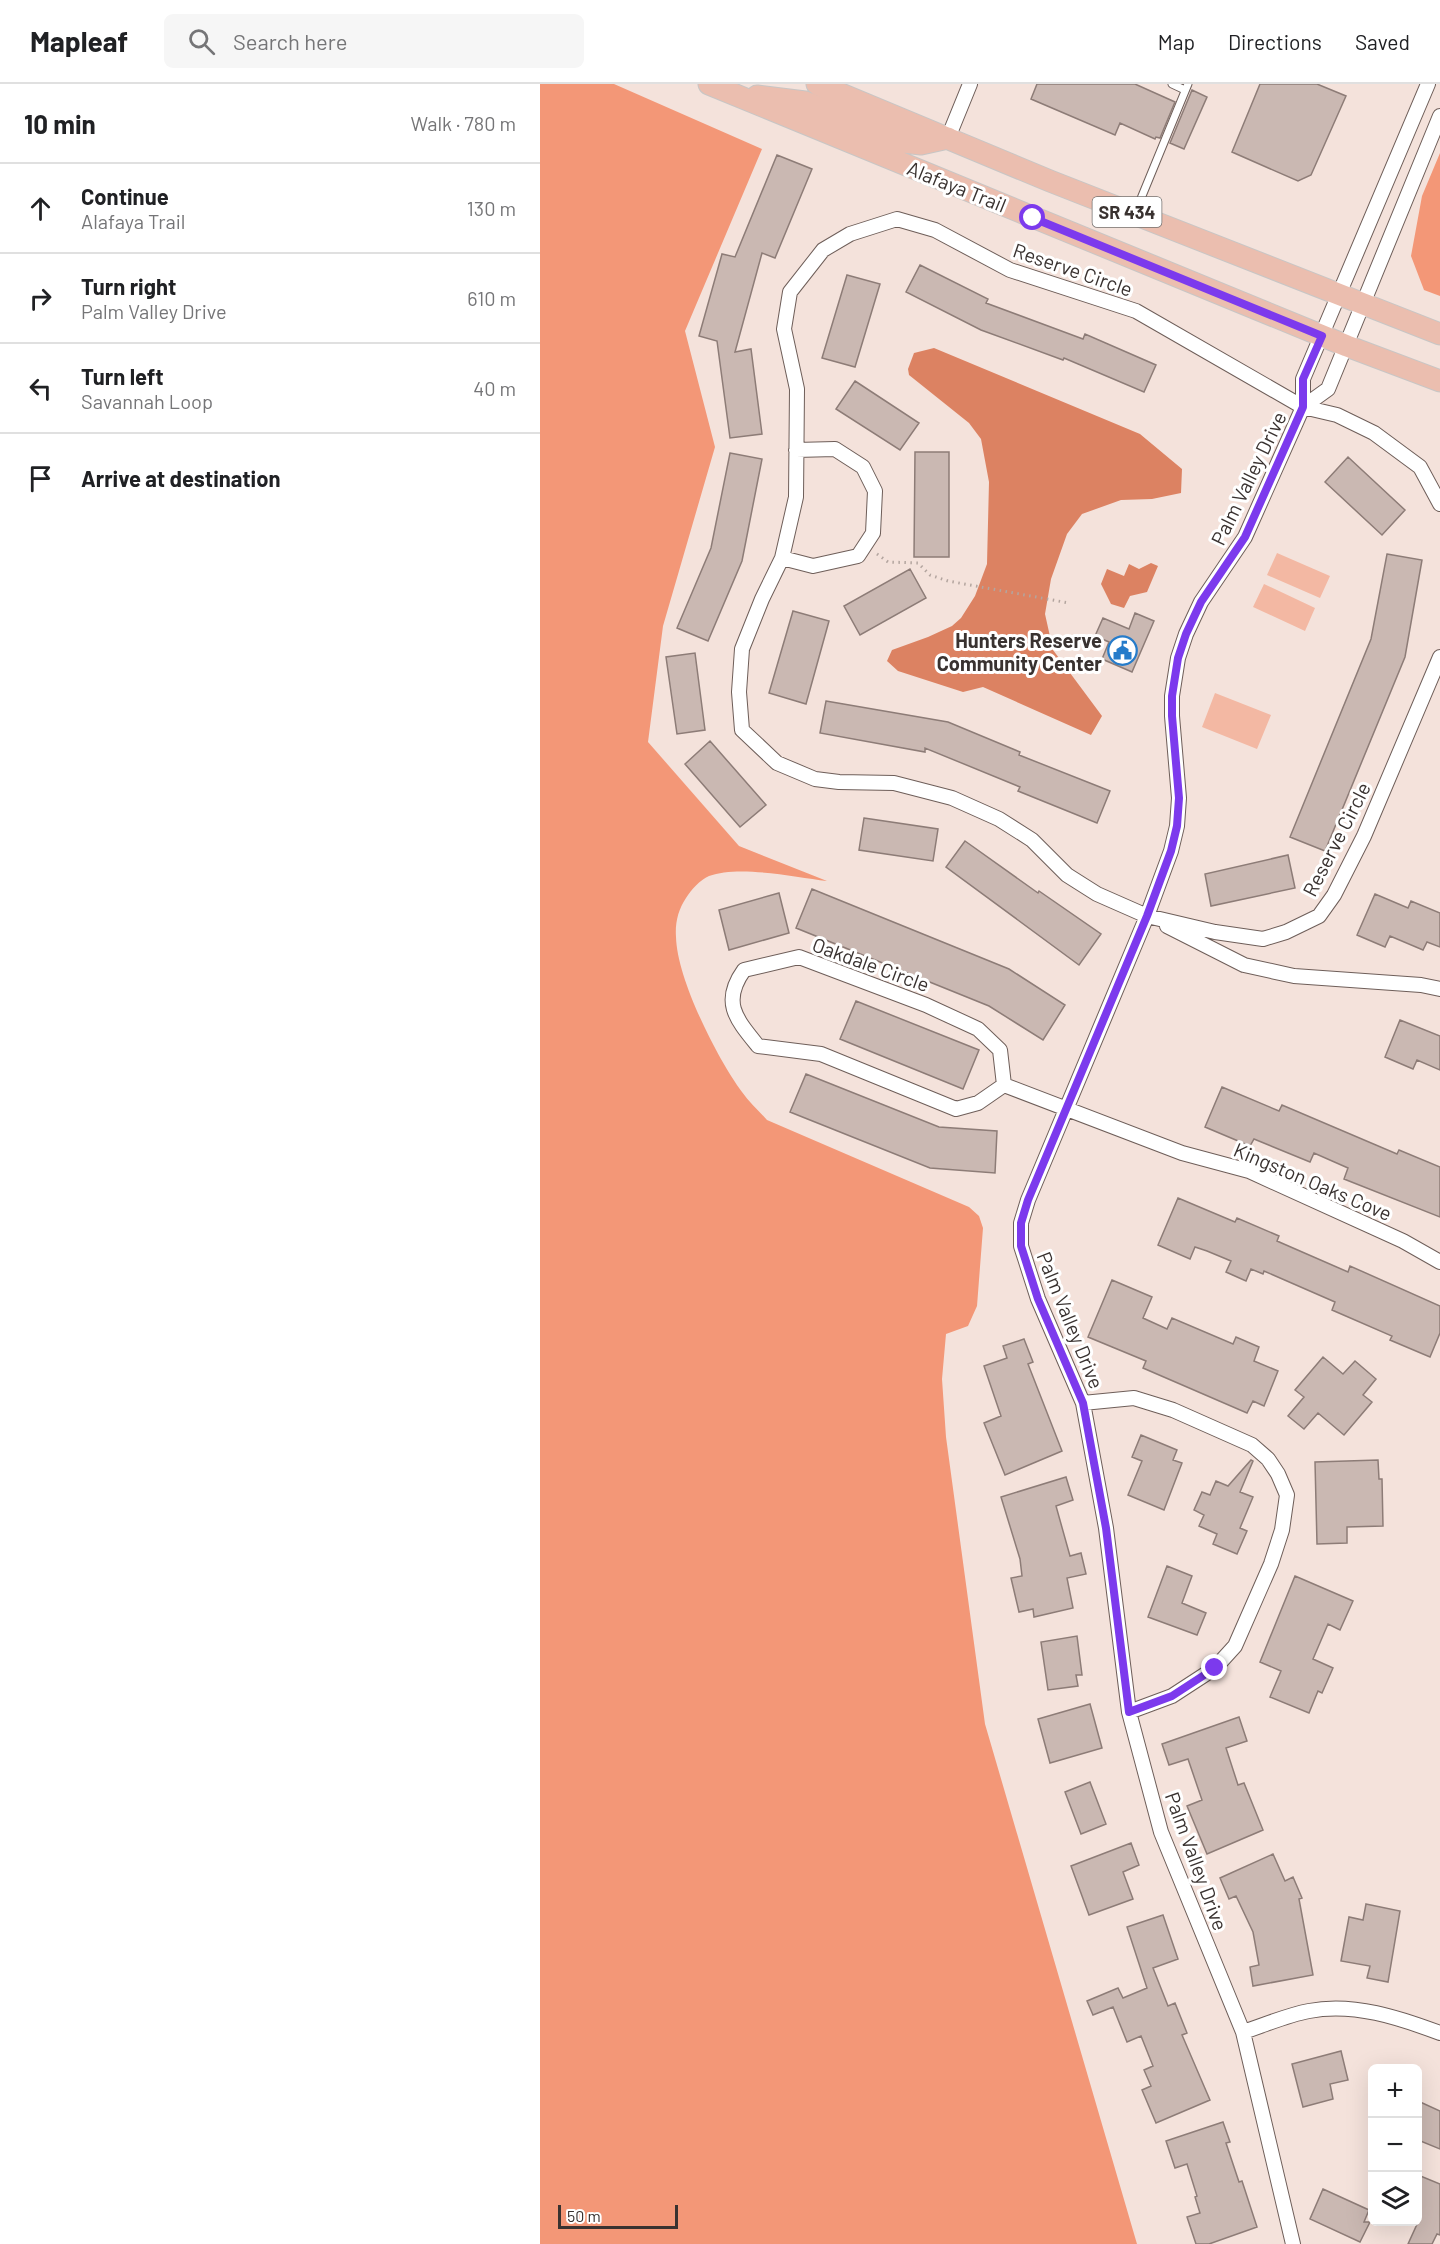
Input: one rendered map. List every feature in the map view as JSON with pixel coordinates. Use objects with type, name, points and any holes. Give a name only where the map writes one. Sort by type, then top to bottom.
[{"type":"main road","name":"Alafaya Trail","points":[[710,84],[1322,336],[1440,381]]},
{"type":"main road","name":"Alafaya Trail","points":[[817,84],[1134,215],[1440,334]]},
{"type":"main road","points":[[730,93],[805,102],[904,142],[921,144],[948,138]]},
{"type":"street","points":[[948,138],[970,84]]},
{"type":"street","name":"Palm Valley Drive","points":[[1293,2244],[1243,2032],[1161,1832],[1129,1712],[1106,1528],[1083,1403],[1038,1299],[1021,1246],[1021,1223],[1066,1107],[1147,916],[1163,874],[1177,826],[1178,770],[1172,716],[1174,680],[1186,634],[1201,602],[1245,537],[1303,407],[1303,379],[1428,84]]},
{"type":"street","name":"Palm Valley Drive","points":[[1303,407],[1328,389],[1440,116]]},
{"type":"street","name":"Reserve Circle","points":[[1440,504],[1420,467],[1374,433],[1337,415],[1303,407],[1136,311],[1010,270],[935,230],[897,219],[850,234],[823,250],[790,292],[784,329],[797,389],[795,497],[782,558],[762,599],[742,649],[740,692],[742,730],[777,763],[815,779],[894,783],[952,798],[999,819],[1032,840],[1067,875],[1097,894],[1147,916],[1215,932],[1263,939],[1286,932],[1319,916],[1334,895],[1364,836],[1440,657]]},
{"type":"street","points":[[782,558],[813,566],[858,556],[873,533],[874,491],[863,468],[835,449],[796,450]]},
{"type":"street","points":[[1147,916],[1244,964],[1294,976],[1420,985],[1440,989]]},
{"type":"street","name":"Oakdale Circle","points":[[800,957],[844,972],[978,1029],[1000,1050],[1004,1085],[978,1103],[956,1109],[821,1054],[758,1046],[737,1020],[732,1001],[735,983],[744,970],[800,957]]},
{"type":"street","points":[[1004,1085],[1066,1107]]},
{"type":"street","name":"Kingston Oaks Cove","points":[[1066,1107],[1182,1153],[1249,1171],[1403,1241],[1440,1262]]},
{"type":"street","points":[[1083,1403],[1134,1398],[1173,1410],[1252,1445],[1268,1459],[1278,1474],[1287,1495],[1282,1530],[1271,1564],[1235,1646],[1215,1668],[1172,1696],[1129,1712]]},
{"type":"street","points":[[1243,2032],[1309,2011],[1330,2008],[1377,2013],[1402,2019],[1440,2033]]},
{"type":"lane","points":[[1134,215],[1186,87],[1172,84]]},
{"type":"path","points":[[864,546],[888,562],[918,563],[930,575],[948,581],[1069,603]]},
{"type":"shaded area","points":[[540,84],[614,84],[762,149],[685,331],[715,447],[663,626],[648,742],[739,846],[827,881],[751,872],[721,873],[709,876],[693,889],[681,907],[676,927],[678,954],[691,996],[710,1039],[742,1092],[767,1120],[969,1207],[979,1216],[983,1228],[977,1306],[968,1326],[946,1334],[942,1379],[946,1437],[985,1724],[1137,2244],[540,2244]]},
{"type":"shaded area","points":[[1440,153],[1440,296],[1424,290],[1411,256],[1422,196]]},
{"type":"shaded area","points":[[934,348],[1140,434],[1182,469],[1181,493],[1152,499],[1121,500],[1082,514],[1067,534],[1051,579],[1045,614],[1053,650],[1102,716],[1091,735],[983,687],[963,692],[898,671],[887,661],[892,650],[952,626],[961,618],[975,596],[987,564],[989,482],[981,439],[969,423],[909,375],[908,369],[914,353]]},
{"type":"shaded area","points":[[1277,553],[1330,576],[1320,598],[1267,575]]},
{"type":"shaded area","points":[[1151,563],[1158,566],[1147,592],[1130,596],[1124,608],[1111,604],[1101,584],[1107,569],[1124,576],[1129,564],[1139,569]]},
{"type":"shaded area","points":[[1264,584],[1315,608],[1305,631],[1253,607]]},
{"type":"shaded area","points":[[1215,693],[1271,715],[1257,749],[1202,727]]},
{"type":"building","points":[[1037,84],[1135,84],[1175,102],[1160,138],[1155,139],[1120,123],[1115,135],[1031,99]]},
{"type":"building","points":[[1260,84],[1317,84],[1346,96],[1311,175],[1298,181],[1232,152]]},
{"type":"building","points":[[1192,90],[1207,97],[1184,149],[1170,143]]},
{"type":"building","points":[[777,155],[812,169],[775,258],[762,253],[735,352],[751,349],[762,434],[730,438],[717,341],[699,336],[722,254],[735,257]]},
{"type":"building","points":[[920,265],[988,299],[986,303],[1083,339],[1085,334],[1156,365],[1144,392],[1064,358],[1063,360],[981,330],[906,292]]},
{"type":"building","points":[[847,275],[880,284],[855,367],[822,358]]},
{"type":"building","points":[[855,381],[919,423],[900,450],[836,409]]},
{"type":"building","points":[[915,452],[949,452],[949,557],[914,557]]},
{"type":"building","points":[[730,453],[762,459],[742,561],[708,641],[677,628],[711,548]]},
{"type":"building","points":[[1348,457],[1405,510],[1382,535],[1325,482]]},
{"type":"building","points":[[1387,554],[1422,560],[1405,657],[1325,851],[1290,837],[1371,639]]},
{"type":"building","points":[[910,569],[926,598],[860,635],[844,606]]},
{"type":"building","points":[[793,611],[829,621],[806,704],[769,693]]},
{"type":"building","name":"Hunters Reserve Community Center","points":[[1135,613],[1154,621],[1132,672],[1102,659],[1109,642],[1095,636],[1103,618],[1129,629]]},
{"type":"building","points":[[695,653],[705,730],[677,734],[666,657]]},
{"type":"building","points":[[826,701],[948,722],[1020,752],[1019,755],[1110,791],[1097,823],[1018,791],[1020,787],[925,748],[925,752],[820,733]]},
{"type":"building","points":[[710,741],[766,805],[740,827],[685,764]]},
{"type":"building","points":[[864,818],[938,829],[933,861],[859,850]]},
{"type":"building","points":[[965,841],[1101,934],[1079,965],[946,867]]},
{"type":"building","points":[[1288,855],[1295,888],[1211,906],[1205,874]]},
{"type":"building","points":[[812,889],[1009,969],[1065,1005],[1043,1040],[989,1006],[796,928]]},
{"type":"building","points":[[779,893],[789,933],[729,950],[719,910]]},
{"type":"building","points":[[1375,894],[1408,908],[1411,901],[1440,913],[1440,947],[1427,942],[1423,950],[1390,936],[1385,947],[1357,935]]},
{"type":"building","points":[[856,1001],[979,1050],[963,1089],[840,1039]]},
{"type":"building","points":[[1400,1020],[1440,1036],[1440,1070],[1417,1060],[1413,1069],[1385,1057]]},
{"type":"building","points":[[806,1074],[939,1127],[997,1131],[995,1173],[930,1168],[790,1112]]},
{"type":"building","points":[[1222,1087],[1279,1111],[1282,1105],[1397,1154],[1399,1150],[1440,1167],[1440,1217],[1344,1179],[1348,1168],[1314,1153],[1310,1162],[1254,1139],[1250,1146],[1205,1127]]},
{"type":"building","points":[[1178,1198],[1235,1222],[1237,1218],[1279,1236],[1277,1241],[1348,1272],[1350,1266],[1440,1306],[1440,1333],[1430,1357],[1390,1340],[1392,1336],[1332,1310],[1335,1302],[1264,1271],[1263,1274],[1251,1269],[1246,1281],[1226,1272],[1231,1261],[1207,1251],[1195,1247],[1190,1259],[1158,1245]]},
{"type":"building","points":[[1112,1280],[1152,1297],[1143,1318],[1167,1329],[1172,1318],[1233,1344],[1236,1337],[1259,1347],[1254,1361],[1278,1371],[1264,1406],[1253,1401],[1247,1413],[1143,1368],[1146,1361],[1088,1337]]},
{"type":"building","points":[[1024,1339],[1033,1362],[1028,1364],[1062,1451],[1005,1475],[984,1423],[1001,1416],[984,1366],[1007,1358],[1003,1346]]},
{"type":"building","points":[[1323,1357],[1343,1374],[1355,1361],[1376,1379],[1363,1395],[1372,1402],[1344,1435],[1318,1413],[1304,1429],[1288,1416],[1304,1397],[1295,1390]]},
{"type":"building","points":[[1141,1435],[1177,1450],[1173,1460],[1182,1463],[1164,1510],[1128,1495],[1142,1461],[1132,1457]]},
{"type":"building","points":[[1251,1460],[1253,1461],[1240,1492],[1253,1497],[1240,1528],[1247,1531],[1237,1554],[1213,1544],[1217,1534],[1199,1526],[1204,1515],[1194,1510],[1202,1492],[1210,1495],[1216,1481],[1228,1486]]},
{"type":"building","points":[[1378,1460],[1379,1479],[1382,1479],[1383,1526],[1347,1527],[1347,1543],[1317,1544],[1315,1462]]},
{"type":"building","points":[[1066,1477],[1073,1500],[1056,1506],[1070,1556],[1081,1553],[1086,1574],[1067,1578],[1073,1608],[1034,1617],[1033,1609],[1019,1612],[1011,1578],[1022,1576],[1020,1559],[1001,1497]]},
{"type":"building","points":[[1167,1566],[1192,1576],[1182,1603],[1206,1613],[1197,1635],[1148,1617]]},
{"type":"building","points":[[1295,1576],[1353,1601],[1340,1630],[1328,1624],[1313,1659],[1333,1668],[1322,1693],[1318,1691],[1309,1713],[1270,1697],[1281,1671],[1260,1662]]},
{"type":"building","points":[[1077,1636],[1082,1675],[1076,1675],[1078,1686],[1048,1690],[1041,1642]]},
{"type":"building","points":[[1090,1704],[1102,1748],[1050,1763],[1038,1719]]},
{"type":"building","points":[[1239,1717],[1247,1741],[1226,1748],[1238,1785],[1244,1783],[1263,1830],[1207,1854],[1187,1806],[1202,1800],[1188,1759],[1169,1765],[1162,1744]]},
{"type":"building","points":[[1090,1782],[1106,1824],[1081,1834],[1065,1792]]},
{"type":"building","points":[[1131,1843],[1139,1865],[1123,1872],[1133,1899],[1089,1915],[1071,1866]]},
{"type":"building","points":[[1273,1854],[1285,1881],[1293,1877],[1302,1898],[1299,1899],[1313,1975],[1253,1986],[1250,1967],[1259,1965],[1253,1932],[1236,1896],[1229,1899],[1220,1878]]},
{"type":"building","points":[[1366,1904],[1400,1911],[1388,1982],[1367,1978],[1370,1966],[1341,1961],[1349,1917],[1363,1920]]},
{"type":"building","points":[[1163,1915],[1178,1959],[1153,1968],[1168,2006],[1175,2003],[1187,2033],[1182,2035],[1210,2100],[1156,2123],[1142,2090],[1151,2086],[1144,2070],[1153,2066],[1141,2036],[1127,2042],[1113,2007],[1093,2015],[1087,2001],[1118,1988],[1123,1998],[1147,1988],[1127,1927]]},
{"type":"building","points":[[1341,2051],[1348,2080],[1330,2084],[1333,2099],[1303,2107],[1292,2064]]},
{"type":"building","points":[[1422,2103],[1440,2111],[1440,2149],[1422,2142]]},
{"type":"building","points":[[1223,2122],[1230,2142],[1226,2143],[1239,2182],[1242,2181],[1257,2227],[1209,2244],[1196,2244],[1187,2217],[1200,2213],[1195,2197],[1197,2196],[1187,2164],[1175,2168],[1166,2141]]},
{"type":"building","points":[[1422,2177],[1440,2184],[1440,2235],[1437,2234],[1432,2244],[1408,2244],[1416,2226],[1422,2226]]},
{"type":"building","points":[[1323,2189],[1368,2210],[1364,2222],[1368,2222],[1368,2226],[1360,2242],[1310,2219]]},
{"type":"place","name":"Hunters Reserve Community Center","points":[[1123,651]]},
{"type":"route","points":[[1033,218],[1322,336],[1303,379],[1303,407],[1245,537],[1201,602],[1186,634],[1178,658],[1172,696],[1179,798],[1177,826],[1171,851],[1147,916],[1028,1200],[1021,1223],[1021,1246],[1038,1299],[1083,1403],[1106,1528],[1129,1712],[1172,1696],[1215,1668]]}]
